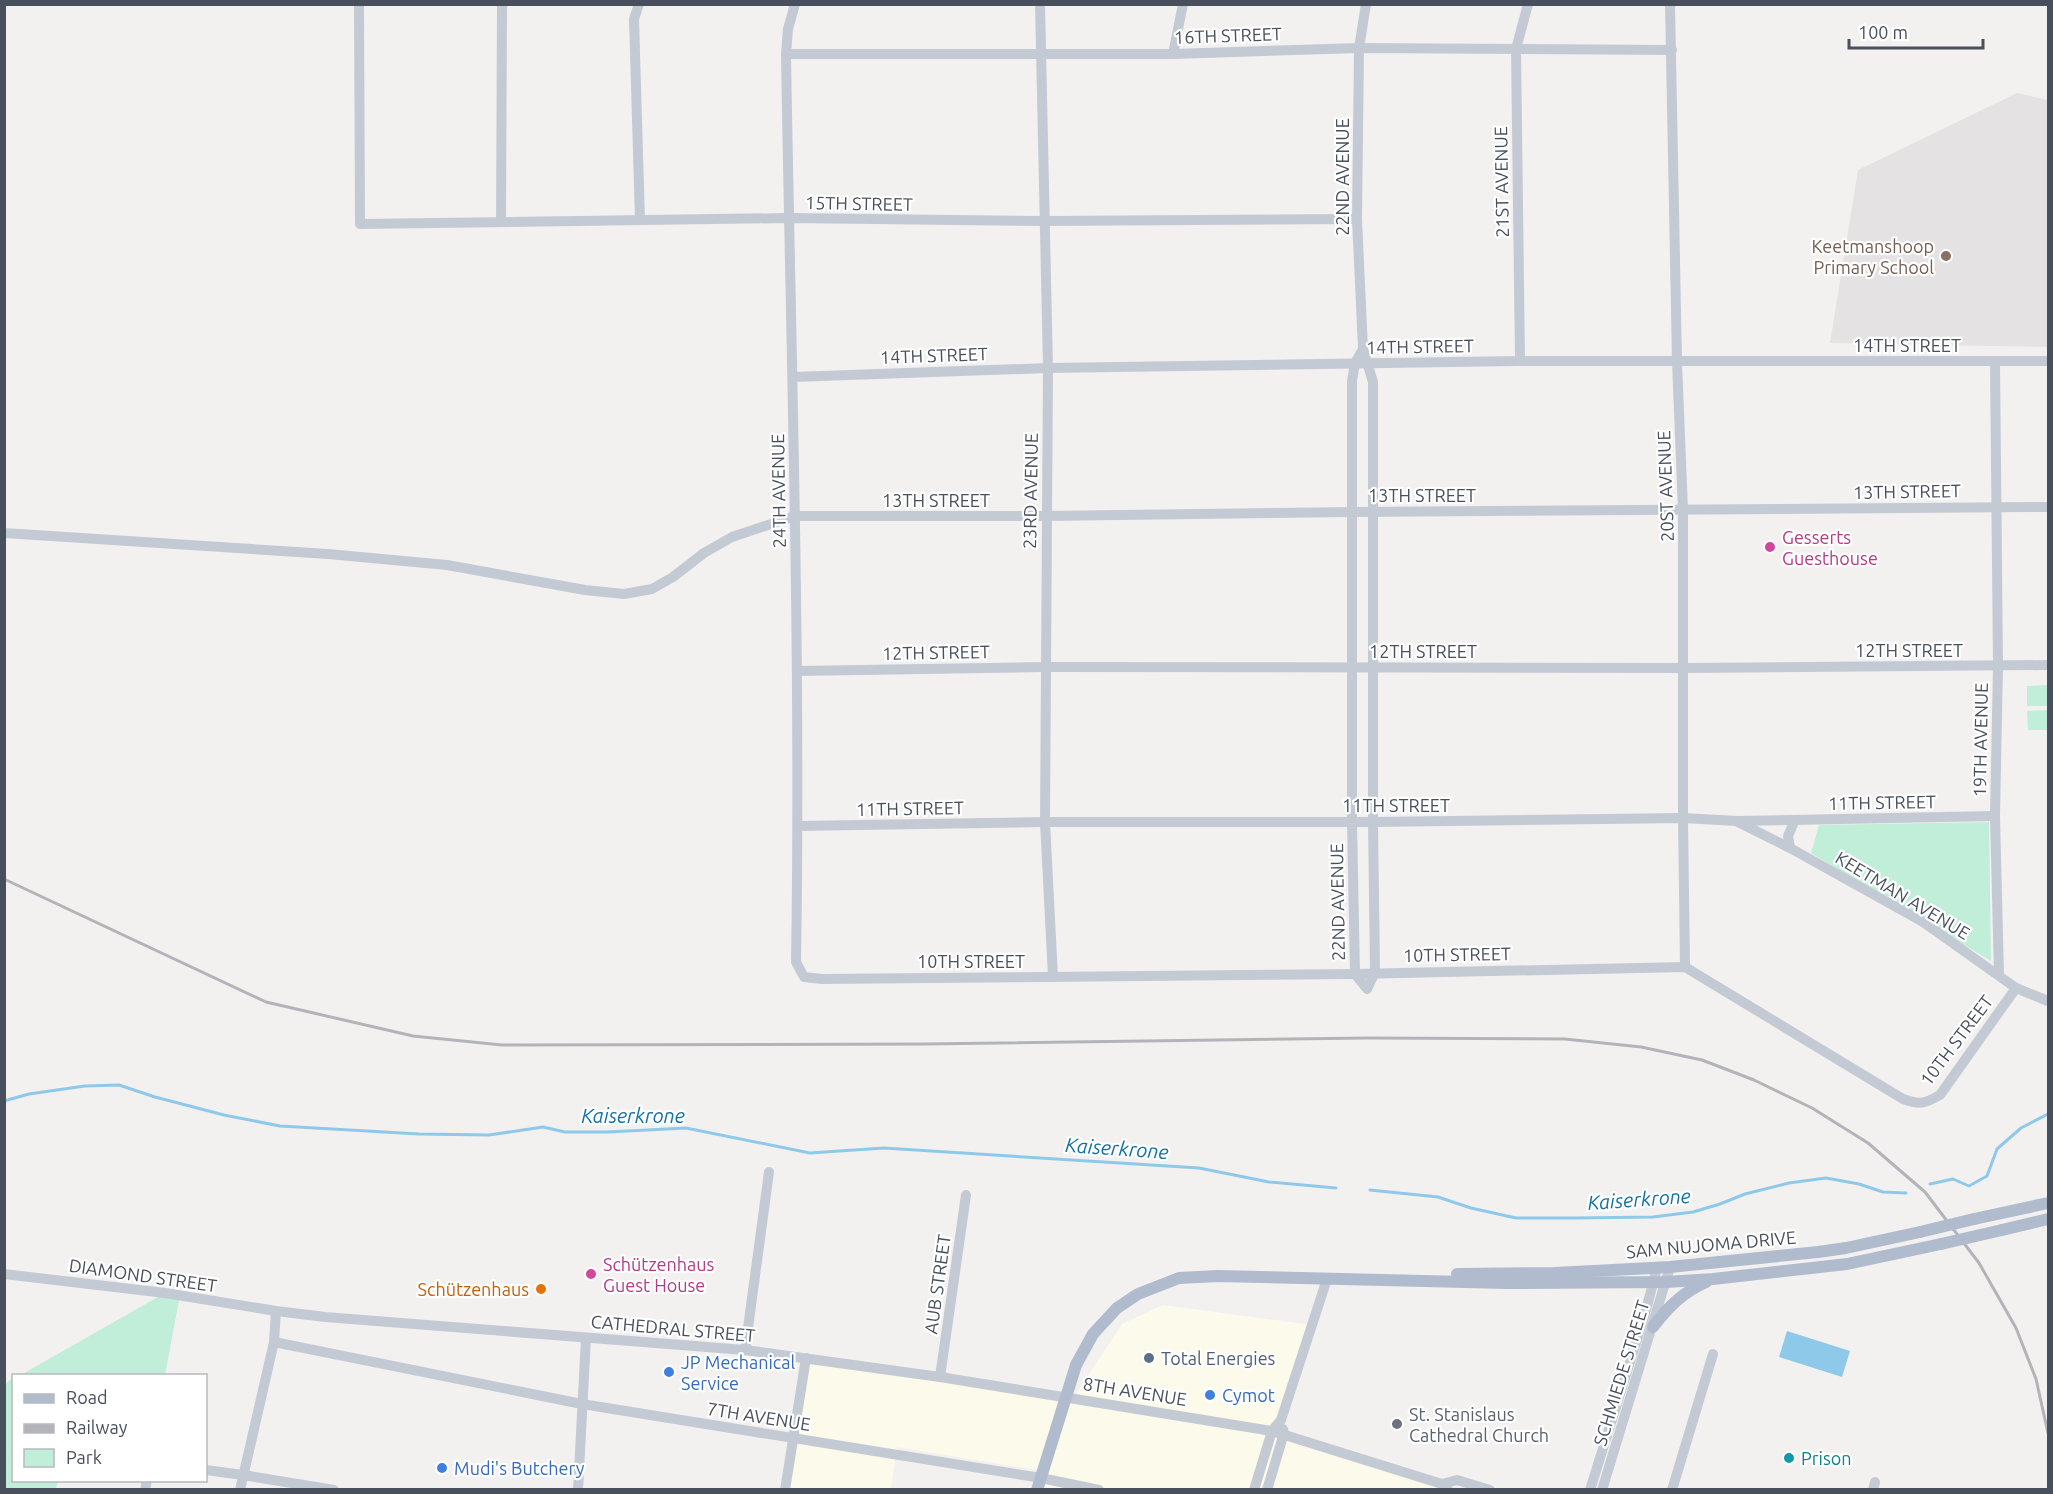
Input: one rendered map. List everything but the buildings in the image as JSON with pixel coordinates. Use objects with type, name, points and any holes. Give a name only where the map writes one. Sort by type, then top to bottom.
[{"type":"main road","name":"SAM NUJOMA DRIVE","points":[[1372,1279],[1390,1276],[1555,1273],[1657,1268],[1837,1250],[2049,1203]]},
{"type":"main road","name":"SAM NUJOMA DRIVE","points":[[1039,1484],[1076,1365],[1093,1334],[1117,1308],[1138,1294],[1179,1278],[1218,1276],[1518,1283],[1660,1282],[1713,1279],[1847,1264],[2049,1220]]},
{"type":"main road","points":[[1653,1328],[1665,1311],[1681,1296],[1713,1279]]},
{"type":"street","name":"15TH STREET","points":[[359,4],[360,224],[789,218],[1044,221],[1357,219]]},
{"type":"street","points":[[501,222],[502,4]]},
{"type":"street","points":[[639,4],[634,19],[640,220]]},
{"type":"street","name":"24TH AVENUE","points":[[795,4],[788,28],[786,54],[797,671],[796,962],[804,977]]},
{"type":"street","name":"23RD AVENUE","points":[[1040,4],[1048,368],[1045,822],[1053,977]]},
{"type":"street","points":[[1173,54],[1183,4]]},
{"type":"street","name":"22ND AVENUE","points":[[1363,349],[1355,363],[1352,381],[1352,822],[1355,974],[1366,989],[1375,972],[1373,382],[1363,349],[1357,219],[1359,48],[1366,4]]},
{"type":"street","name":"21ST AVENUE","points":[[1520,361],[1516,49],[1528,4]]},
{"type":"street","name":"20ST AVENUE","points":[[1670,4],[1677,362],[1683,510],[1685,967]]},
{"type":"street","name":"16TH STREET","points":[[786,54],[1173,54],[1359,48],[1671,50]]},
{"type":"street","name":"14TH STREET","points":[[793,376],[1048,368],[1520,361],[2049,361]]},
{"type":"street","name":"19TH AVENUE","points":[[1995,361],[1998,666],[1995,816],[1999,975]]},
{"type":"street","name":"13TH STREET","points":[[4,533],[328,554],[447,565],[585,590],[624,594],[652,589],[673,577],[704,553],[732,537],[795,516],[1046,516],[2049,507]]},
{"type":"street","name":"12TH STREET","points":[[797,671],[1045,667],[1684,668],[2049,665]]},
{"type":"street","name":"11TH STREET","points":[[798,826],[1683,818],[1737,821],[1995,816]]},
{"type":"street","points":[[1790,848],[1788,836],[1795,820]]},
{"type":"street","name":"KEETMAN AVENUE","points":[[1737,821],[1923,922],[2016,988],[2049,1001]]},
{"type":"street","name":"10TH STREET","points":[[804,977],[822,979],[1355,974],[1685,967],[1903,1099],[1917,1104],[1940,1095],[2016,988]]},
{"type":"street","points":[[745,1350],[769,1172]]},
{"type":"street","name":"AUB STREET","points":[[940,1377],[966,1195]]},
{"type":"street","name":"SCHMIEDE STREET","points":[[1590,1490],[1660,1282],[1670,1267]]},
{"type":"street","name":"SCHMIEDE STREET","points":[[1602,1490],[1653,1328],[1660,1282],[1657,1268]]},
{"type":"street","name":"DIAMOND STREET","points":[[4,1274],[173,1294],[276,1311]]},
{"type":"street","points":[[1254,1490],[1272,1431],[1281,1420],[1327,1279]]},
{"type":"street","points":[[240,1490],[274,1342],[276,1311]]},
{"type":"street","name":"CATHEDRAL STREET","points":[[276,1311],[745,1350],[1066,1397]]},
{"type":"street","points":[[578,1490],[586,1338]]},
{"type":"street","name":"7TH AVENUE","points":[[274,1342],[582,1404],[792,1438],[1039,1484],[1099,1490]]},
{"type":"street","points":[[1671,1490],[1713,1354]]},
{"type":"street","points":[[785,1490],[806,1358]]},
{"type":"street","name":"8TH AVENUE","points":[[1066,1397],[1284,1433],[1445,1486],[1455,1485],[1490,1490]]},
{"type":"street","points":[[1267,1490],[1284,1433],[1281,1420]]},
{"type":"street","points":[[207,1470],[334,1490]]},
{"type":"shaded area","name":"Keetmanshoop Primary School","points":[[2017,93],[2048,100],[2048,347],[1830,343],[1858,170]]},
{"type":"shaded area","points":[[1163,1305],[1312,1325],[1272,1430],[1448,1489],[1044,1489],[1049,1472],[897,1447],[891,1489],[785,1490],[806,1358],[1073,1398],[1122,1324]]},
{"type":"green space","points":[[2048,685],[2048,706],[2027,706],[2027,686]]},
{"type":"green space","points":[[2048,710],[2048,730],[2028,730],[2027,711]]},
{"type":"green space","points":[[1989,822],[1991,961],[1811,853],[1819,825]]},
{"type":"green space","points":[[165,1293],[180,1295],[165,1374],[23,1374]]},
{"type":"green space","points":[[12,1379],[12,1482],[58,1482],[56,1489],[5,1489],[5,1384]]},
{"type":"water","points":[[1787,1331],[1850,1351],[1842,1377],[1779,1357]]},
{"type":"waterway","name":"Kaiserkrone","points":[[4,1101],[29,1094],[85,1086],[119,1085],[224,1115],[280,1126],[419,1134],[489,1135],[543,1127],[565,1132],[686,1128],[810,1153],[884,1148],[1199,1168],[1269,1182],[1336,1188]]},
{"type":"waterway","name":"Kaiserkrone","points":[[1930,1184],[1953,1179],[1969,1186],[1987,1176],[1997,1149],[2021,1128],[2048,1114]]},
{"type":"waterway","name":"Kaiserkrone","points":[[1370,1190],[1438,1197],[1471,1208],[1516,1218],[1653,1217],[1693,1212],[1745,1194],[1789,1183],[1826,1178],[1859,1184],[1883,1192],[1906,1193]]},
{"type":"railway","points":[[4,879],[266,1002],[413,1036],[502,1045],[925,1044],[1367,1038],[1565,1039],[1641,1047],[1702,1060],[1754,1080],[1812,1108],[1868,1143],[1925,1192],[1979,1263],[2016,1328],[2036,1379],[2048,1433]]},
{"type":"place","name":"Keetmanshoop Primary School","points":[[1946,256]]},
{"type":"place","name":"Gesserts Guesthouse","points":[[1770,547]]},
{"type":"place","name":"Schützenhaus Guest House","points":[[591,1274]]},
{"type":"place","name":"Schützenhaus","points":[[541,1289]]},
{"type":"place","name":"Total Energies","points":[[1149,1358]]},
{"type":"place","name":"JP Mechanical Service","points":[[669,1372]]},
{"type":"place","name":"Cymot","points":[[1210,1395]]},
{"type":"place","name":"St. Stanislaus Cathedral Church","points":[[1397,1424]]},
{"type":"place","name":"Prison","points":[[1789,1458]]},
{"type":"place","name":"Mudi's Butchery","points":[[442,1468]]}]
